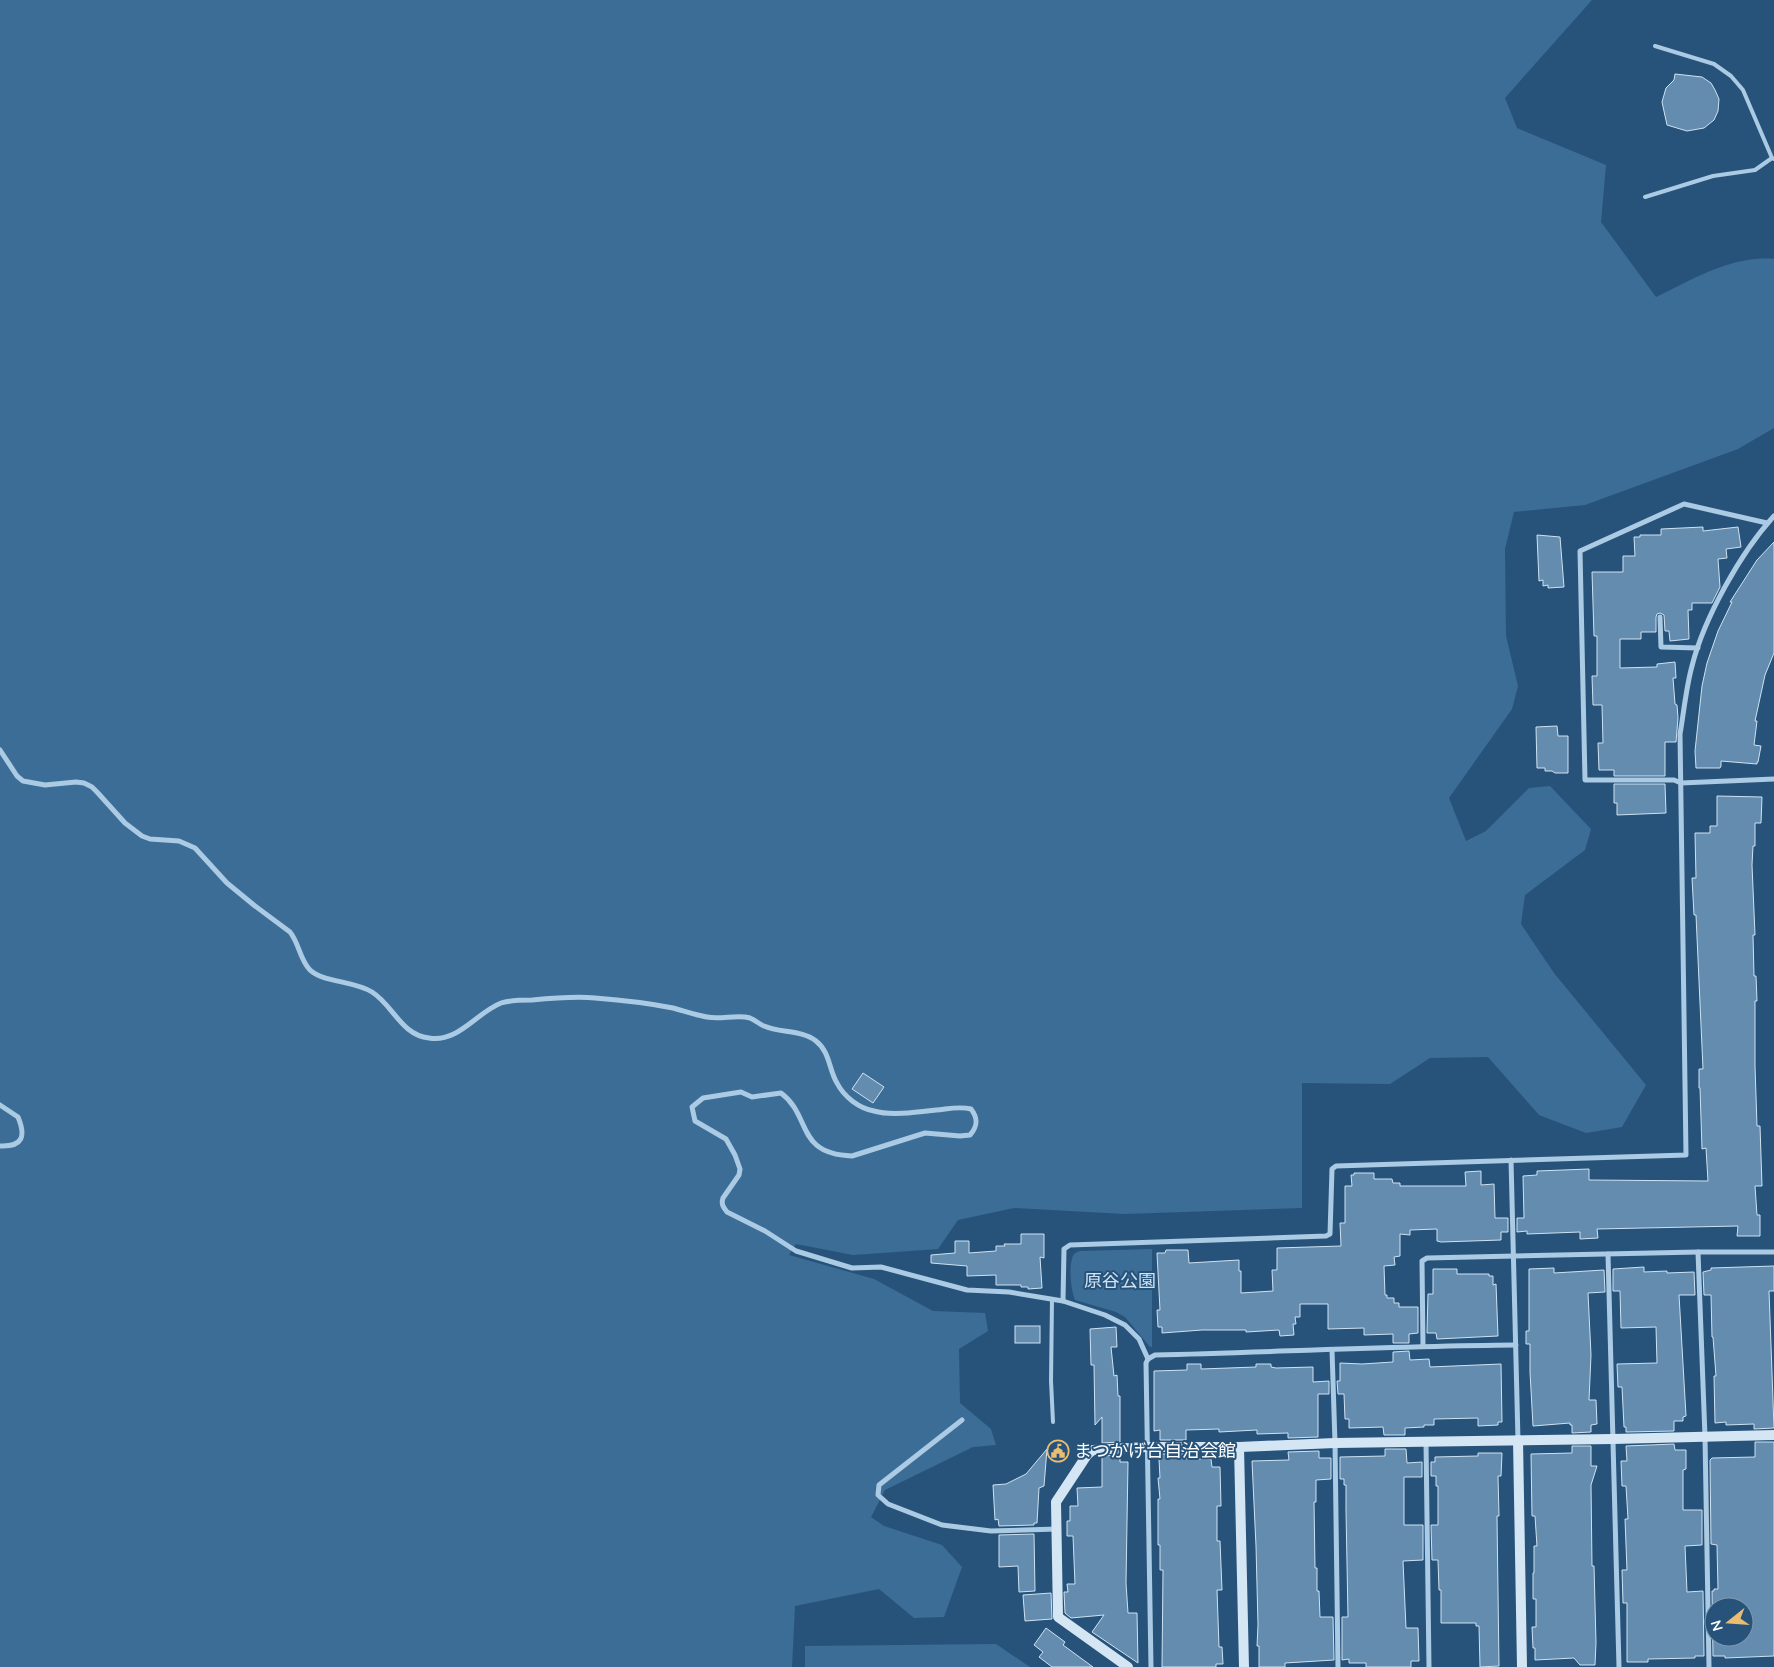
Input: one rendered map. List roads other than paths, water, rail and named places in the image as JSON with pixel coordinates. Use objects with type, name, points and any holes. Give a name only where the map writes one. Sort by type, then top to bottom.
[{"type":"street","points":[[1767,523],[1684,504],[1580,551],[1585,780],[1674,780],[1681,783],[1774,779]]},
{"type":"street","points":[[1062,1300],[1064,1249],[1070,1245],[1326,1236],[1330,1234],[1332,1169],[1336,1166],[1686,1155],[1680,734],[1692,665],[1712,611],[1767,523],[1774,516]]},
{"type":"street","points":[[1660,617],[1661,647],[1698,648]]},
{"type":"street","points":[[0,750],[17,776],[23,781],[45,785],[84,783],[92,787],[125,823],[142,836],[150,839],[180,841],[195,848],[227,883],[290,932],[294,937],[304,962],[314,973],[353,983],[370,991],[378,996],[406,1028],[418,1035],[428,1038],[446,1037],[466,1027],[479,1015],[503,1002],[569,997],[626,1001],[672,1008],[710,1018],[751,1018],[764,1026],[815,1040],[824,1051],[837,1083],[844,1092],[859,1106],[874,1111],[887,1113],[962,1107],[971,1109],[976,1116],[977,1124],[970,1135],[925,1133],[852,1156],[839,1155],[820,1148],[811,1140],[792,1104],[781,1093],[752,1097],[740,1092],[703,1098],[692,1107],[695,1121],[726,1139],[740,1169],[739,1175],[723,1198],[723,1207],[727,1212],[765,1231],[796,1252],[852,1268],[881,1267],[967,1290],[1009,1292],[1062,1300],[1105,1315],[1126,1325],[1139,1340],[1148,1359]]},
{"type":"street","points":[[0,1105],[18,1117],[23,1133],[16,1144],[0,1146]]},
{"type":"street","points":[[1512,1160],[1522,1667]]},
{"type":"street","points":[[1698,1252],[1705,1437],[1709,1667]]},
{"type":"street","points":[[1423,1346],[1422,1261],[1427,1258],[1774,1252]]},
{"type":"street","points":[[1608,1254],[1619,1667]]},
{"type":"street","points":[[1151,1667],[1146,1363],[1148,1359],[1155,1355],[1423,1346],[1516,1345]]},
{"type":"street","points":[[1332,1350],[1338,1667]]},
{"type":"street","points":[[962,1420],[879,1485],[878,1495],[888,1504],[942,1525],[991,1531],[1056,1529]]},
{"type":"street","points":[[1128,1667],[1058,1617],[1056,1502],[1087,1455],[1093,1450],[1147,1447],[1239,1447],[1335,1443],[1774,1435]]},
{"type":"street","points":[[1426,1442],[1429,1667]]},
{"type":"street","points":[[1239,1447],[1244,1667]]},
{"type":"lane","points":[[1645,197],[1712,176],[1755,170],[1773,158],[1743,90],[1731,76],[1714,64],[1656,46]]},
{"type":"lane","points":[[1052,1299],[1051,1381],[1053,1422]]},
{"type":"place","name":"まつかげ台自治会館","points":[[1058,1451]]},
{"type":"park label","name":"原谷公園","points":[[1120,1281]]}]
